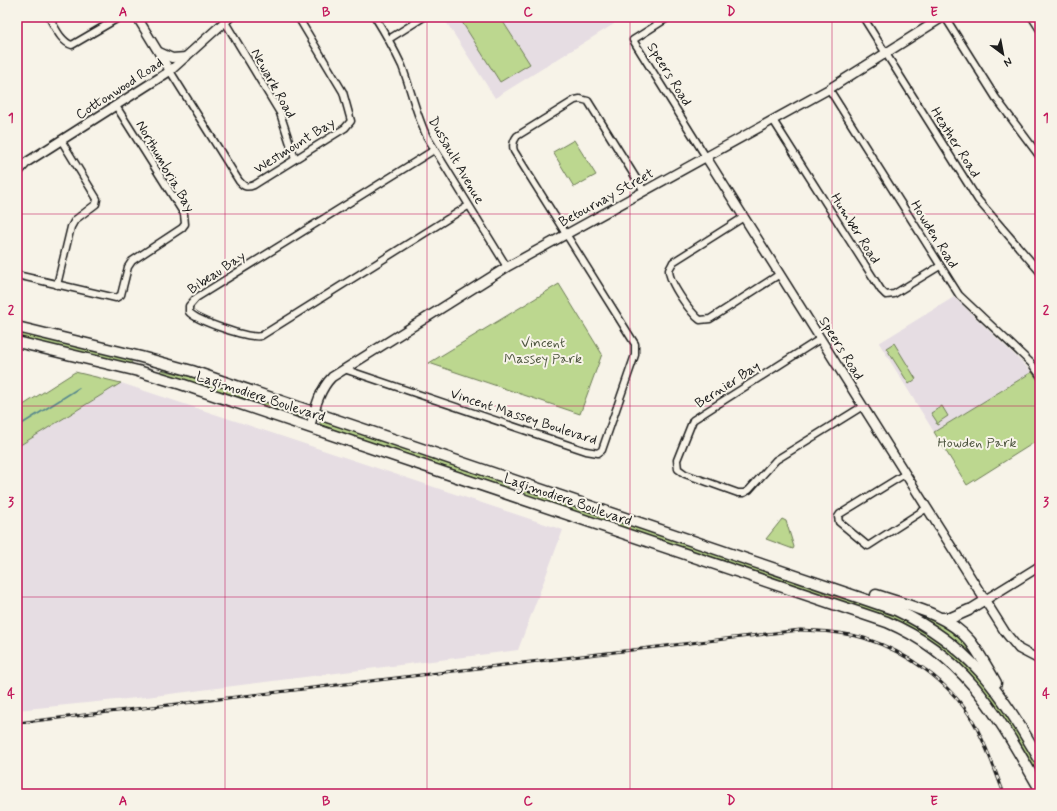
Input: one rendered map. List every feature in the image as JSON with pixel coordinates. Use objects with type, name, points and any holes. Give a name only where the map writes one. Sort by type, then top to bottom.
[{"type":"main road","name":"Lagimodiere Boulevard","points":[[17,327],[185,369],[824,584],[896,610],[938,632],[972,662],[1003,700],[1040,760]]},
{"type":"main road","name":"Lagimodiere Boulevard","points":[[17,342],[138,371],[511,494],[871,616],[914,634],[966,676],[995,713],[1040,789]]},
{"type":"main road","points":[[511,494],[516,480]]},
{"type":"main road","points":[[824,584],[851,588],[940,618],[964,635],[982,659],[1003,700]]},
{"type":"main road","points":[[940,618],[951,618],[969,610]]},
{"type":"main road","points":[[964,635],[961,623],[969,610]]},
{"type":"street","points":[[49,17],[63,40],[67,44],[72,45],[120,17]]},
{"type":"street","points":[[137,17],[170,71]]},
{"type":"street","name":"Westmount Bay","points":[[170,71],[243,186],[249,187],[254,185],[345,128],[351,121],[343,92],[298,17]]},
{"type":"street","name":"Dussault Avenue","points":[[374,17],[388,39],[402,67],[420,123],[434,150],[507,267]]},
{"type":"street","points":[[388,39],[424,17]]},
{"type":"street","name":"Speers Road","points":[[669,17],[633,40],[1005,632],[1019,649],[1040,660]]},
{"type":"street","name":"Heather Road","points":[[862,17],[980,204],[1040,272]]},
{"type":"street","points":[[944,17],[996,98],[1040,157]]},
{"type":"street","name":"Betournay Street","points":[[310,427],[324,385],[344,369],[507,267],[830,89],[944,17]]},
{"type":"street","points":[[1033,17],[1040,28]]},
{"type":"street","name":"Newark Road","points":[[225,19],[280,113],[295,159]]},
{"type":"street","name":"Cottonwood Road","points":[[17,172],[27,162],[170,71],[225,19]]},
{"type":"street","points":[[158,52],[172,58],[186,56]]},
{"type":"street","name":"Howden Road","points":[[830,89],[959,295],[1031,362],[1040,375]]},
{"type":"street","points":[[565,234],[512,146],[517,136],[574,100],[580,99],[588,101],[644,191]]},
{"type":"street","name":"Northumbria Bay","points":[[17,275],[116,298],[121,295],[128,267],[132,260],[182,228],[185,224],[184,214],[116,106]]},
{"type":"street","name":"Humber Road","points":[[773,120],[881,290],[886,295],[894,294],[940,266]]},
{"type":"street","points":[[57,285],[71,227],[79,216],[96,204],[97,199],[61,140]]},
{"type":"street","name":"Bibeau Bay","points":[[434,150],[196,298],[189,306],[189,312],[199,320],[250,336],[261,336],[468,206]]},
{"type":"street","points":[[744,218],[673,262],[669,269],[670,278],[692,314],[700,320],[710,318],[780,274]]},
{"type":"street","name":"Vincent Massey Boulevard","points":[[344,369],[586,451],[598,453],[602,450],[635,356],[635,344],[565,234]]},
{"type":"street","name":"Bernier Bay","points":[[820,339],[693,420],[677,460],[678,469],[685,474],[738,493],[744,493],[776,460],[863,406]]},
{"type":"street","points":[[905,474],[840,514],[838,517],[839,522],[868,546],[927,508]]},
{"type":"street","points":[[969,610],[1040,566]]},
{"type":"shaded area","points":[[443,17],[610,17],[614,24],[495,98]]},
{"type":"shaded area","points":[[954,297],[1032,372],[934,432],[879,343]]},
{"type":"shaded area","points":[[121,383],[563,530],[518,650],[146,697],[17,710],[17,447]]},
{"type":"green space","points":[[464,17],[500,17],[530,64],[500,82],[460,19]]},
{"type":"green space","points":[[574,140],[596,175],[574,187],[553,152]]},
{"type":"green space","name":"Vincent Massey Park","points":[[559,284],[602,354],[580,414],[429,363]]},
{"type":"green space","points":[[17,333],[129,358],[132,365],[17,338]]},
{"type":"green space","points":[[894,343],[916,379],[909,384],[886,348]]},
{"type":"green space","points":[[162,370],[208,381],[292,408],[302,416],[300,417],[247,399],[160,374],[160,371]]},
{"type":"green space","points":[[75,372],[121,383],[17,447],[17,409]]},
{"type":"green space","name":"Howden Park","points":[[1032,372],[1040,383],[1040,439],[967,485],[934,432]]},
{"type":"green space","points":[[942,406],[948,416],[939,422],[938,425],[936,424],[937,422],[931,413]]},
{"type":"green space","points":[[320,421],[384,440],[503,480],[509,488],[325,427],[320,424]]},
{"type":"green space","points":[[521,490],[526,490],[560,501],[868,603],[909,620],[961,655],[1009,714],[1040,767],[1040,778],[990,700],[926,639],[519,493]]},
{"type":"green space","points":[[782,519],[786,521],[794,547],[793,549],[766,539]]},
{"type":"green space","points":[[859,593],[934,617],[962,637],[980,664],[973,657]]},
{"type":"waterway","points":[[17,427],[79,388]]},
{"type":"railway","points":[[17,723],[800,630],[824,631],[856,636],[880,644],[911,660],[940,681],[973,721],[994,766],[1004,794]]}]
